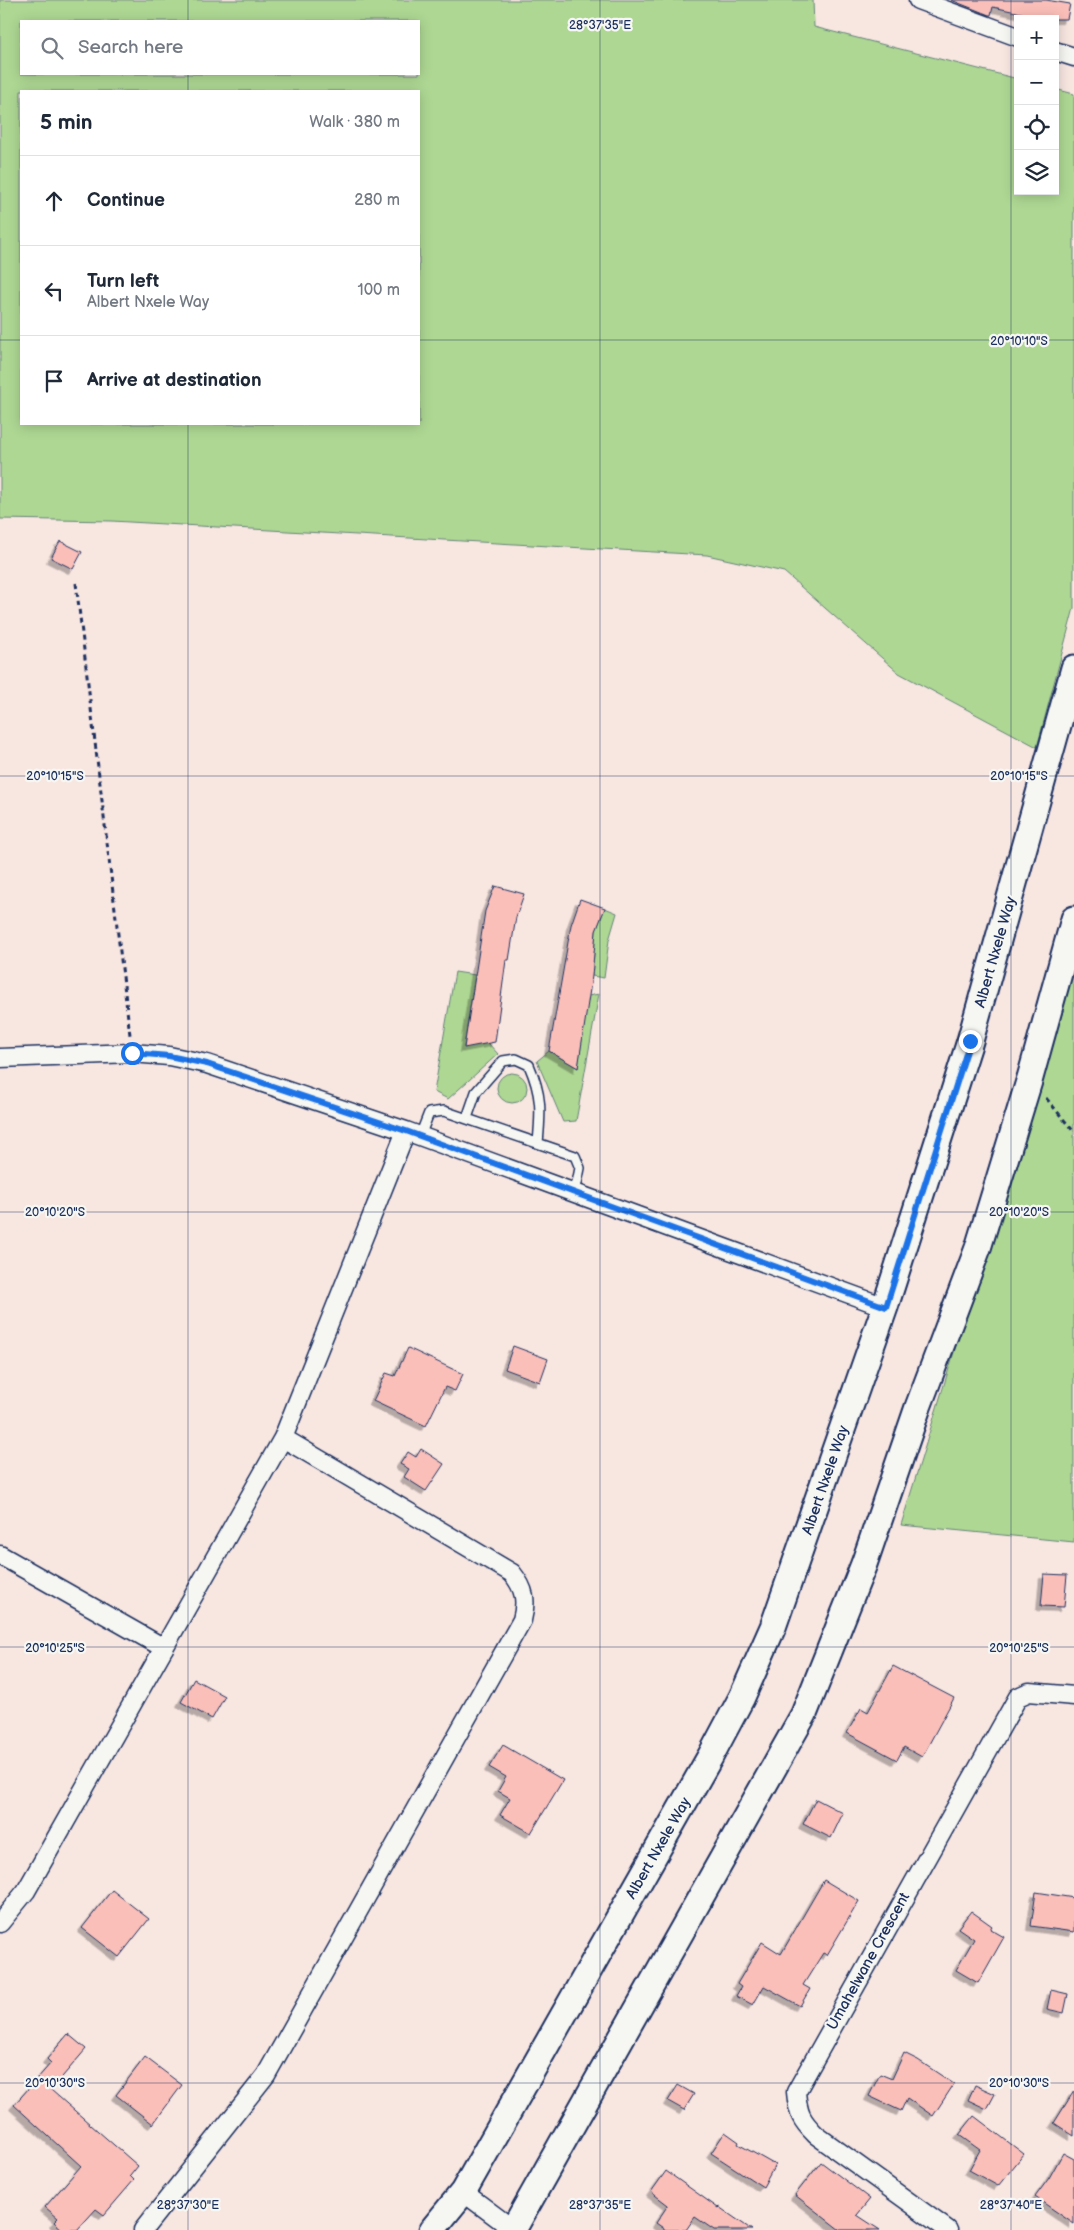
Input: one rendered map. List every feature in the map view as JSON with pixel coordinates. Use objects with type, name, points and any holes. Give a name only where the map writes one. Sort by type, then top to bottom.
[{"type":"main road","name":"Albert Nxele Way","points":[[432,2230],[463,2192],[705,1766],[742,1697],[773,1627],[886,1307],[970,1041],[1074,668]]},
{"type":"main road","points":[[514,2230],[804,1714],[864,1564],[918,1407],[978,1248],[1030,1078],[1074,919]]},
{"type":"street","points":[[918,0],[1014,36]]},
{"type":"street","points":[[1059,51],[1074,57]]},
{"type":"street","points":[[0,1058],[132,1053],[169,1056],[207,1064],[413,1134],[886,1307]]},
{"type":"street","points":[[0,1924],[26,1891],[283,1438],[413,1134]]},
{"type":"street","points":[[143,2230],[266,2075],[522,1620],[525,1606],[524,1594],[519,1582],[512,1573],[283,1438]]},
{"type":"street","points":[[0,1555],[164,1648]]},
{"type":"street","name":"Umahelwane Crescent","points":[[948,2230],[816,2135],[802,2121],[797,2107],[796,2092],[1018,1697],[1029,1692],[1074,1696]]},
{"type":"street","points":[[463,2192],[514,2230]]},
{"type":"lane","points":[[467,1118],[476,1092],[490,1075],[503,1061],[516,1059],[530,1065],[537,1082],[542,1109],[538,1143]]},
{"type":"lane","points":[[413,1134],[429,1113],[444,1111],[575,1156],[580,1168],[575,1193]]},
{"type":"path","points":[[76,583],[132,1053]]},
{"type":"path","points":[[1030,1078],[1074,1132]]},
{"type":"green space","points":[[0,0],[813,0],[814,27],[1014,78],[1014,195],[1059,195],[1059,90],[1074,94],[1074,608],[1037,747],[899,673],[784,572],[707,555],[112,521],[0,519]]},
{"type":"green space","points":[[605,908],[617,913],[609,940],[604,978],[592,976],[596,931]]},
{"type":"green space","points":[[1074,961],[1074,1542],[901,1525]]},
{"type":"green space","points":[[455,972],[475,975],[464,1047],[488,1043],[498,1054],[448,1099],[434,1092]]},
{"type":"green space","points":[[599,994],[576,1121],[563,1122],[537,1061],[549,1051],[578,1068],[588,996]]},
{"type":"green space","points":[[512,1073],[522,1078],[527,1088],[522,1098],[512,1103],[502,1098],[497,1088],[502,1078]]},
{"type":"building","points":[[951,0],[1046,0],[1070,4],[1067,19],[1059,19],[1059,15],[1030,15],[993,7],[991,15]]},
{"type":"building","points":[[60,541],[82,552],[73,569],[51,558]]},
{"type":"building","points":[[495,886],[524,894],[516,917],[509,960],[506,960],[495,1042],[464,1048],[485,911]]},
{"type":"building","points":[[580,899],[605,908],[596,931],[592,976],[578,1068],[549,1051],[571,925]]},
{"type":"building","points":[[513,1346],[548,1359],[540,1382],[505,1369]]},
{"type":"building","points":[[408,1348],[463,1374],[455,1391],[445,1387],[426,1426],[373,1401],[386,1373],[395,1376]]},
{"type":"building","points":[[421,1449],[444,1464],[426,1491],[404,1477],[409,1469],[400,1464],[408,1452],[416,1457]]},
{"type":"building","points":[[1044,1574],[1067,1575],[1064,1607],[1041,1606]]},
{"type":"building","points":[[893,1666],[954,1698],[922,1757],[904,1747],[897,1760],[847,1733],[861,1708],[868,1712]]},
{"type":"building","points":[[194,1679],[225,1696],[212,1719],[181,1702]]},
{"type":"building","points":[[503,1745],[563,1780],[531,1833],[500,1815],[510,1798],[498,1791],[506,1777],[489,1767]]},
{"type":"building","points":[[816,1799],[843,1813],[831,1838],[803,1824]]},
{"type":"building","points":[[824,1880],[859,1901],[827,1955],[823,1953],[803,1985],[810,1989],[800,2006],[764,1986],[753,2005],[736,1996],[741,1987],[737,1984],[762,1942],[781,1954]]},
{"type":"building","points":[[112,1890],[149,1919],[119,1957],[82,1928]]},
{"type":"building","points":[[1036,1892],[1074,1898],[1074,1932],[1031,1926]]},
{"type":"building","points":[[971,1911],[992,1926],[990,1929],[1004,1937],[978,1983],[956,1970],[974,1939],[958,1928]]},
{"type":"building","points":[[1051,1990],[1068,1994],[1064,2013],[1047,2009]]},
{"type":"building","points":[[68,2034],[86,2049],[51,2090],[138,2166],[130,2176],[134,2180],[104,2215],[96,2209],[77,2230],[63,2230],[54,2222],[58,2218],[45,2207],[81,2166],[14,2105],[51,2063],[47,2059]]},
{"type":"building","points":[[904,2053],[954,2084],[933,2116],[907,2098],[901,2111],[869,2096],[880,2074],[892,2079]]},
{"type":"building","points":[[145,2057],[182,2085],[153,2124],[116,2095]]},
{"type":"building","points":[[678,2085],[694,2094],[684,2110],[668,2101]]},
{"type":"building","points":[[975,2085],[995,2094],[987,2109],[968,2100]]},
{"type":"building","points":[[1074,2091],[1074,2136],[1054,2123]]},
{"type":"building","points":[[974,2116],[1024,2154],[998,2186],[969,2170],[980,2150],[959,2135]]},
{"type":"building","points":[[725,2132],[739,2142],[738,2144],[775,2165],[763,2187],[711,2153]]},
{"type":"building","points":[[1063,2153],[1074,2159],[1074,2224],[1035,2197],[1049,2178]]},
{"type":"building","points":[[821,2162],[870,2199],[857,2215],[880,2230],[840,2230],[795,2195]]},
{"type":"building","points":[[666,2171],[752,2230],[714,2230],[695,2217],[686,2230],[666,2230],[656,2223],[668,2205],[651,2192]]},
{"type":"route","points":[[132,1053],[169,1056],[207,1064],[406,1131],[886,1307],[970,1041]]}]
